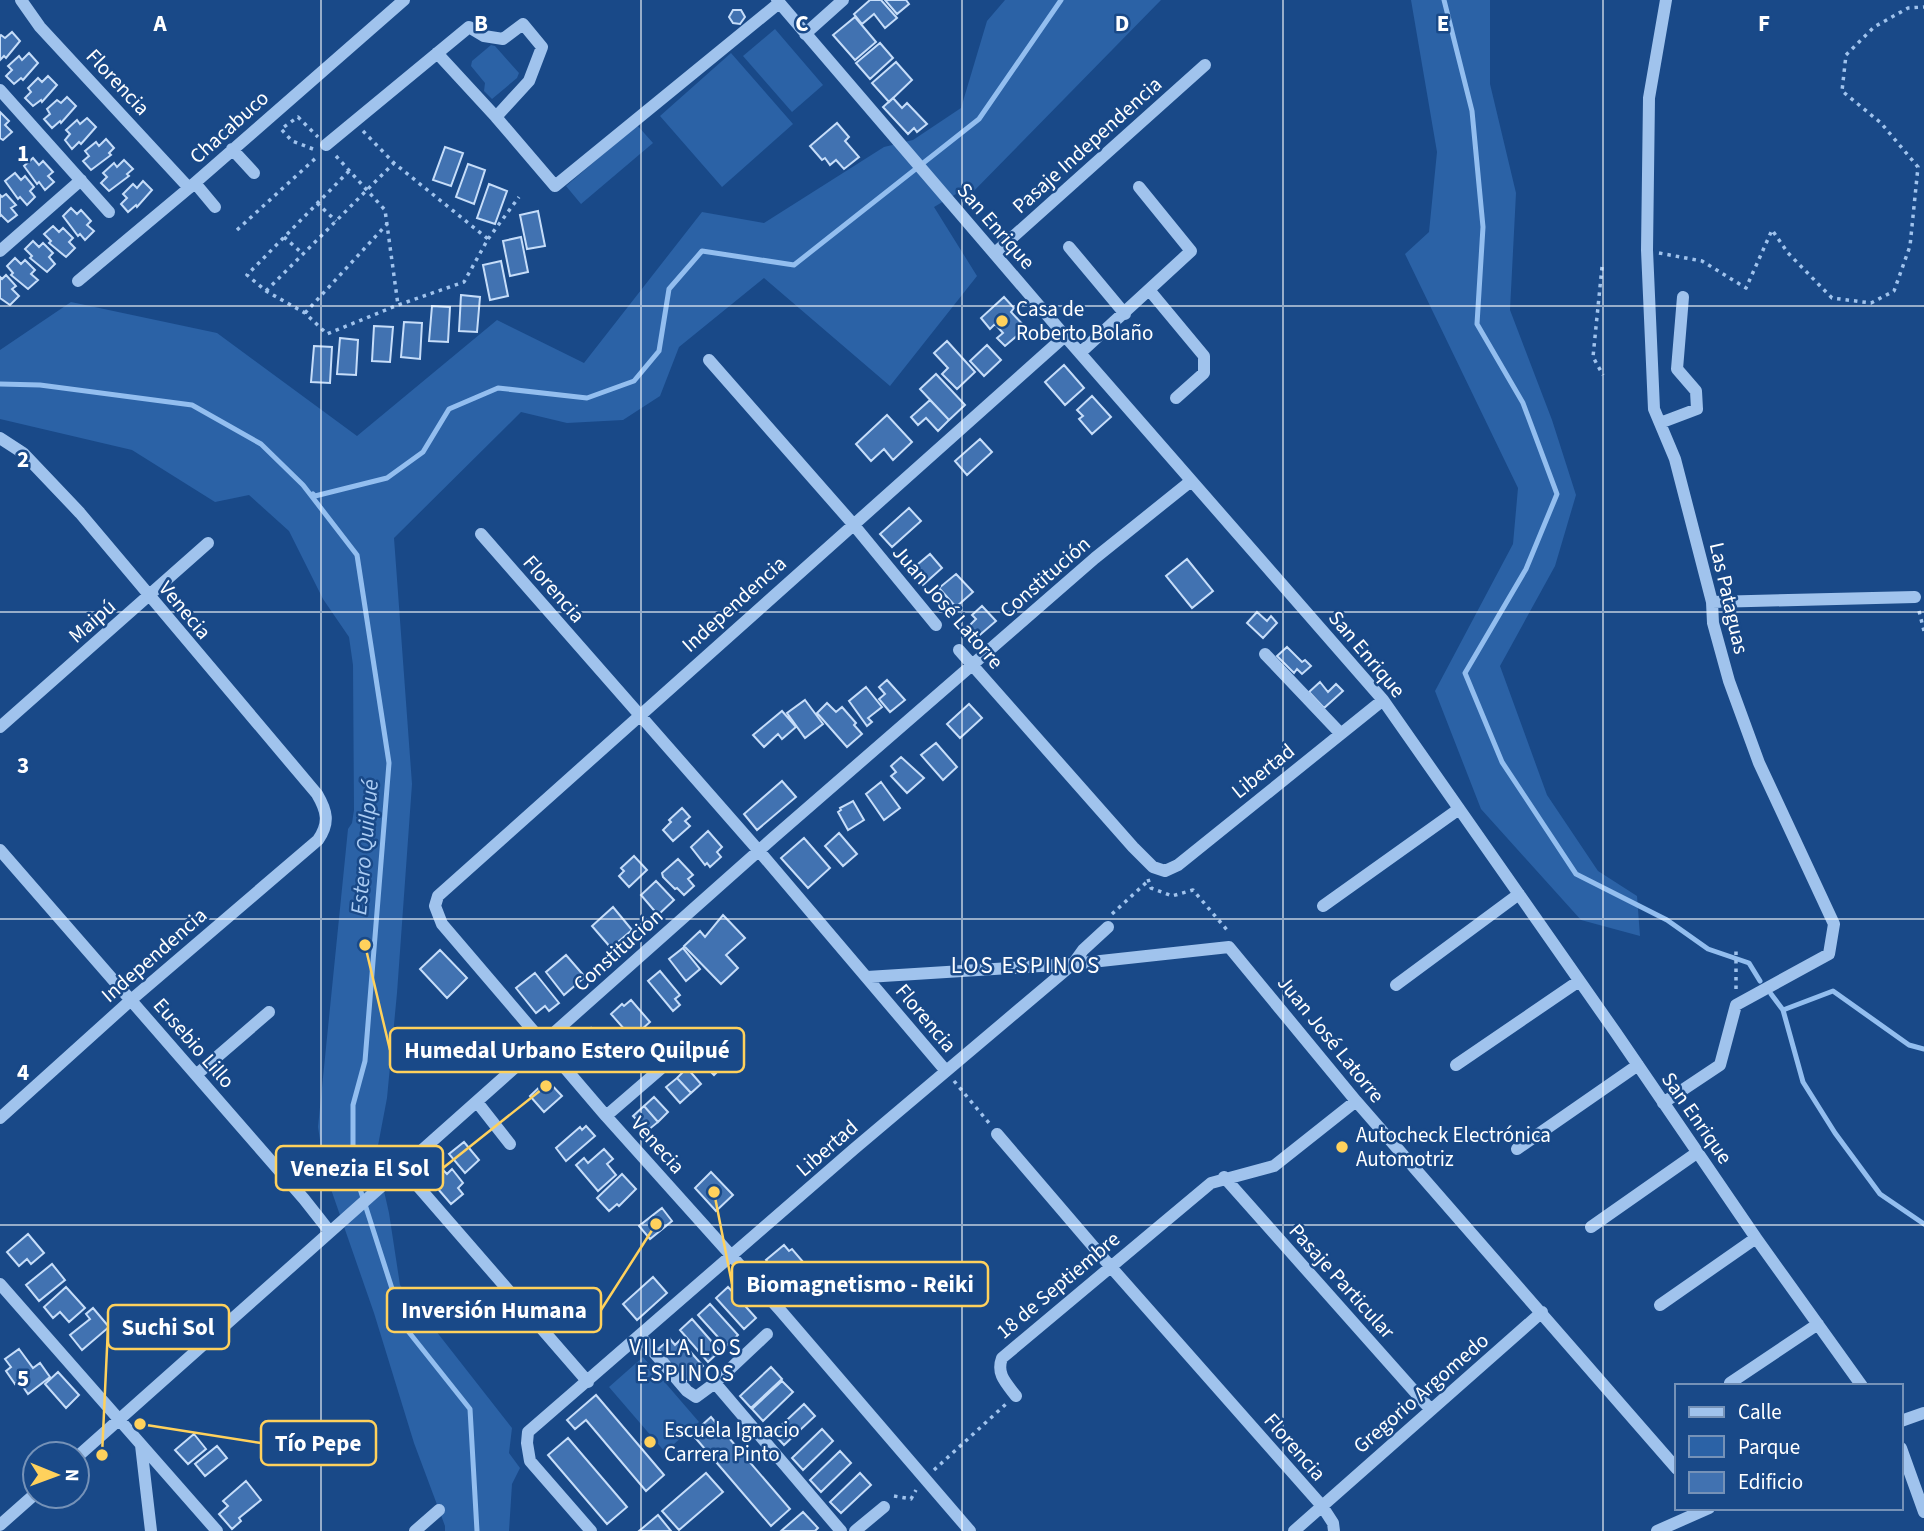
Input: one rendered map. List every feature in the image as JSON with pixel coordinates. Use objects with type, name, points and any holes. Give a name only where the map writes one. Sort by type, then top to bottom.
[{"type":"street","name":"Florencia","points":[[21,0],[40,27],[215,207]]},
{"type":"street","points":[[805,34],[843,0]]},
{"type":"street","name":"Las Pataguas","points":[[1666,0],[1649,98],[1647,250],[1654,409],[1675,459],[1712,602],[1713,623],[1729,681],[1759,764],[1834,924],[1829,954],[1736,1005]]},
{"type":"street","name":"Chacabuco","points":[[78,281],[192,186],[400,1]]},
{"type":"street","points":[[437,53],[555,186],[778,1]]},
{"type":"street","name":"San Enrique","points":[[778,1],[889,133],[1383,699],[1756,1238],[1861,1384]]},
{"type":"street","points":[[326,151],[354,122],[470,27],[484,36],[503,39],[523,24],[542,47],[528,81],[496,117]]},
{"type":"street","name":"Pasaje Independencia","points":[[995,253],[1206,65]]},
{"type":"street","points":[[0,90],[109,212]]},
{"type":"street","points":[[232,149],[254,173]]},
{"type":"street","points":[[0,251],[81,180]]},
{"type":"street","points":[[1080,353],[1191,251],[1139,187]]},
{"type":"street","points":[[1069,247],[1125,314]]},
{"type":"street","points":[[1150,291],[1204,356],[1205,373],[1176,398]]},
{"type":"street","points":[[1660,423],[1697,409],[1696,391],[1677,369],[1684,297]]},
{"type":"street","name":"Independencia","points":[[435,906],[438,896],[1065,336]]},
{"type":"street","name":"Juan José Latorre","points":[[709,360],[853,524],[936,625]]},
{"type":"street","name":"Venecia","points":[[0,438],[23,453],[80,513],[317,794],[327,818]]},
{"type":"street","name":"Constitución","points":[[91,1444],[758,851],[1095,558],[1191,481]]},
{"type":"street","name":"Florencia","points":[[481,534],[946,1071]]},
{"type":"street","name":"Maipú","points":[[0,727],[208,544]]},
{"type":"street","points":[[1712,602],[1915,597]]},
{"type":"street","name":"Juan José Latorre","points":[[959,650],[1133,847],[1153,867],[1165,871]]},
{"type":"street","points":[[1265,653],[1341,734]]},
{"type":"street","name":"Libertad","points":[[1165,871],[1178,865],[1383,699]]},
{"type":"street","points":[[1323,905],[1459,810]]},
{"type":"street","name":"Independencia","points":[[0,1118],[131,1000],[318,840],[325,830],[327,818]]},
{"type":"street","name":"Eusebio Lillo","points":[[0,850],[335,1228]]},
{"type":"street","points":[[1396,985],[1519,894]]},
{"type":"street","name":"Venecia","points":[[435,906],[442,924],[543,1043],[780,1310],[970,1531]]},
{"type":"street","name":"Libertad","points":[[591,1531],[530,1461],[528,1432],[1073,964],[1083,950],[1108,927]]},
{"type":"street","points":[[867,977],[1073,964],[1229,947]]},
{"type":"street","name":"Juan José Latorre","points":[[1229,947],[1356,1101],[1675,1467]]},
{"type":"street","points":[[1456,1065],[1579,981]]},
{"type":"street","points":[[1663,1103],[1720,1066],[1736,1005]]},
{"type":"street","points":[[197,1075],[269,1012]]},
{"type":"street","points":[[606,1116],[701,1034]]},
{"type":"street","points":[[1517,1149],[1638,1065]]},
{"type":"street","name":"18 de Septiembre","points":[[1016,1396],[1002,1378],[998,1367],[1002,1358],[1211,1183],[1224,1177],[1274,1166],[1356,1101]]},
{"type":"street","points":[[477,1102],[510,1144]]},
{"type":"street","name":"Florencia","points":[[997,1134],[1322,1506],[1333,1523],[1334,1531]]},
{"type":"street","points":[[1591,1227],[1698,1152]]},
{"type":"street","points":[[403,1169],[588,1381]]},
{"type":"street","name":"Pasaje Particular","points":[[1224,1177],[1431,1410]]},
{"type":"street","points":[[1660,1305],[1756,1238]]},
{"type":"street","points":[[0,1284],[217,1531]]},
{"type":"street","name":"Gregorio Argomedo","points":[[1294,1531],[1542,1312]]},
{"type":"street","points":[[1730,1383],[1818,1324]]},
{"type":"street","points":[[640,1336],[687,1391],[696,1397],[715,1383],[767,1334]]},
{"type":"street","points":[[715,1383],[841,1531]]},
{"type":"street","points":[[1903,1420],[1924,1413]]},
{"type":"street","points":[[141,1444],[151,1531]]},
{"type":"street","points":[[1903,1454],[1924,1512]]},
{"type":"street","points":[[0,1525],[21,1506]]},
{"type":"street","points":[[855,1531],[884,1507]]},
{"type":"street","points":[[415,1531],[439,1510]]},
{"type":"street","points":[[1657,1531],[1704,1510]]},
{"type":"path","points":[[1647,250],[1702,261],[1746,288],[1772,230],[1788,253],[1832,298],[1871,303],[1894,291],[1910,246],[1918,167],[1881,123],[1842,91],[1846,55],[1874,27],[1908,8],[1924,7]]},
{"type":"path","points":[[326,151],[292,141],[281,129],[298,117],[326,151],[349,171],[385,210],[398,304]]},
{"type":"path","points":[[354,122],[394,163],[488,239]]},
{"type":"path","points":[[237,230],[326,151]]},
{"type":"path","points":[[265,290],[394,163]]},
{"type":"path","points":[[349,171],[247,275],[265,290],[305,313],[327,334],[398,304],[464,282],[488,239],[519,197]]},
{"type":"path","points":[[317,203],[336,221]]},
{"type":"path","points":[[305,313],[387,224]]},
{"type":"path","points":[[284,237],[303,254]]},
{"type":"path","points":[[1602,267],[1593,357],[1603,375]]},
{"type":"path","points":[[1915,597],[1924,631]]},
{"type":"path","points":[[1108,927],[1109,917],[1149,880],[1151,888],[1172,896],[1193,890],[1227,930],[1229,947]]},
{"type":"path","points":[[1736,948],[1736,1005]]},
{"type":"path","name":"Florencia","points":[[946,1071],[997,1134]]},
{"type":"path","points":[[884,1507],[894,1496],[911,1499],[922,1478],[1016,1396]]},
{"type":"green space","points":[[1005,0],[1161,0],[966,199],[956,194],[934,207],[977,276],[890,386],[764,278],[679,347],[660,396],[623,420],[567,423],[521,412],[394,538],[412,784],[387,1098],[376,1156],[389,1213],[400,1285],[512,1428],[509,1453],[520,1468],[512,1484],[509,1531],[445,1531],[325,1172],[318,1127],[348,829],[354,810],[353,665],[349,637],[323,599],[289,531],[249,495],[215,502],[132,450],[0,419],[0,350],[71,302],[217,333],[357,436],[497,320],[584,363],[702,212],[764,223],[884,147],[913,140],[961,108],[987,21]]},
{"type":"green space","points":[[1411,0],[1490,0],[1490,84],[1516,193],[1510,310],[1552,420],[1576,495],[1555,566],[1500,666],[1547,795],[1598,871],[1637,896],[1640,936],[1581,920],[1481,809],[1435,691],[1513,544],[1518,488],[1405,254],[1429,232],[1437,152]]},
{"type":"green space","points":[[775,29],[823,85],[792,112],[743,56]]},
{"type":"green space","points":[[491,45],[495,46],[519,73],[517,78],[492,99],[484,91],[485,83],[471,66],[472,61]]},
{"type":"green space","points":[[731,53],[793,124],[722,187],[660,116]]},
{"type":"green space","points":[[637,125],[653,143],[581,204],[566,186]]},
{"type":"green space","points":[[643,1357],[699,1422],[665,1452],[609,1387]]},
{"type":"building","points":[[870,0],[881,0],[897,18],[885,28],[874,14],[862,24],[854,14]]},
{"type":"building","points":[[885,0],[906,0],[909,4],[897,14]]},
{"type":"building","points":[[733,10],[741,10],[745,17],[740,24],[733,23],[729,17]]},
{"type":"building","points":[[855,17],[876,42],[855,60],[833,35]]},
{"type":"building","points":[[12,32],[20,41],[6,58],[4,56],[0,60],[0,36],[5,38]]},
{"type":"building","points":[[880,43],[893,58],[870,79],[856,63]]},
{"type":"building","points":[[29,53],[38,63],[23,80],[21,78],[14,84],[6,76],[12,70],[8,66],[19,56],[22,60]]},
{"type":"building","points":[[896,62],[912,80],[889,102],[872,83]]},
{"type":"building","points":[[48,76],[57,85],[42,102],[41,100],[33,106],[25,98],[31,92],[28,88],[38,78],[42,82]]},
{"type":"building","points":[[67,97],[76,106],[61,123],[60,121],[52,128],[44,119],[50,114],[47,109],[57,100],[61,103]]},
{"type":"building","points":[[893,98],[902,108],[907,103],[927,124],[917,132],[914,128],[908,134],[883,107]]},
{"type":"building","points":[[0,112],[9,121],[5,125],[12,132],[3,140],[0,138]]},
{"type":"building","points":[[87,118],[96,127],[81,144],[79,142],[72,149],[65,140],[70,134],[66,130],[77,120],[80,124]]},
{"type":"building","points":[[837,123],[849,137],[845,141],[859,157],[844,169],[836,160],[830,165],[825,158],[822,160],[810,146]]},
{"type":"building","points":[[106,139],[114,148],[109,153],[111,155],[91,170],[83,161],[89,156],[85,151],[96,142],[99,146]]},
{"type":"building","points":[[445,147],[463,153],[451,186],[433,180]]},
{"type":"building","points":[[33,158],[39,165],[43,161],[53,172],[48,176],[54,182],[45,190],[24,166]]},
{"type":"building","points":[[124,160],[133,169],[127,174],[129,176],[109,191],[101,183],[107,177],[103,173],[114,163],[117,167]]},
{"type":"building","points":[[468,164],[485,170],[474,204],[456,197]]},
{"type":"building","points":[[15,173],[21,180],[25,176],[34,187],[30,191],[35,197],[27,205],[20,197],[18,199],[5,181]]},
{"type":"building","points":[[143,181],[152,190],[137,207],[136,205],[128,212],[121,204],[127,198],[123,194],[133,184],[137,188]]},
{"type":"building","points":[[489,184],[507,191],[495,224],[477,218]]},
{"type":"building","points":[[6,194],[16,205],[11,208],[17,215],[8,222],[0,216],[0,195],[2,197]]},
{"type":"building","points":[[71,208],[77,214],[81,210],[91,221],[87,225],[94,231],[85,240],[80,234],[78,236],[63,216]]},
{"type":"building","points":[[538,211],[545,246],[527,249],[520,215]]},
{"type":"building","points":[[53,226],[59,232],[63,228],[73,238],[69,242],[75,248],[66,257],[49,243],[51,241],[44,234]]},
{"type":"building","points":[[521,237],[528,272],[510,276],[503,241]]},
{"type":"building","points":[[33,241],[39,247],[43,243],[53,253],[49,257],[55,264],[47,272],[30,258],[32,256],[25,249]]},
{"type":"building","points":[[15,258],[21,264],[25,260],[35,270],[31,274],[38,280],[28,289],[11,275],[13,273],[7,266]]},
{"type":"building","points":[[501,261],[508,296],[490,300],[483,265]]},
{"type":"building","points":[[6,275],[16,286],[12,289],[19,296],[10,305],[0,298],[0,277],[2,279]]},
{"type":"building","points":[[461,295],[480,297],[477,332],[459,331]]},
{"type":"building","name":"Casa de Roberto Bolaño","points":[[1004,297],[1014,308],[1011,312],[1026,328],[1005,346],[997,338],[1003,333],[995,324],[990,329],[981,318]]},
{"type":"building","points":[[432,306],[450,307],[448,342],[429,341]]},
{"type":"building","points":[[404,322],[422,323],[420,359],[401,357]]},
{"type":"building","points":[[374,326],[393,327],[390,362],[372,361]]},
{"type":"building","points":[[340,338],[358,340],[356,375],[337,374]]},
{"type":"building","points":[[947,341],[975,372],[957,389],[942,374],[948,368],[934,353]]},
{"type":"building","points":[[987,345],[1001,360],[984,376],[970,361]]},
{"type":"building","points":[[314,346],[332,347],[330,383],[311,382]]},
{"type":"building","points":[[1064,365],[1084,388],[1065,405],[1045,382]]},
{"type":"building","points":[[936,374],[965,405],[949,420],[920,389]]},
{"type":"building","points":[[1092,396],[1111,417],[1092,434],[1079,419],[1083,416],[1077,410]]},
{"type":"building","points":[[930,400],[949,420],[938,431],[926,418],[918,425],[911,417]]},
{"type":"building","points":[[887,415],[912,442],[893,460],[884,449],[871,461],[856,444]]},
{"type":"building","points":[[980,439],[992,452],[967,475],[955,461]]},
{"type":"building","points":[[909,508],[921,521],[892,547],[880,534]]},
{"type":"building","points":[[930,554],[942,568],[923,585],[911,570]]},
{"type":"building","points":[[1187,559],[1213,591],[1192,608],[1166,576]]},
{"type":"building","points":[[956,574],[973,592],[956,607],[939,588]]},
{"type":"building","points":[[982,606],[996,621],[975,639],[966,629],[976,619],[972,615]]},
{"type":"building","points":[[1257,612],[1267,621],[1271,616],[1277,623],[1263,638],[1247,623]]},
{"type":"building","points":[[1287,647],[1302,662],[1305,660],[1311,666],[1302,674],[1297,669],[1294,673],[1277,656]]},
{"type":"building","points":[[887,680],[905,700],[890,712],[879,699],[885,694],[879,687]]},
{"type":"building","points":[[1320,682],[1328,692],[1336,684],[1343,691],[1324,708],[1309,692]]},
{"type":"building","points":[[866,687],[882,707],[868,718],[872,722],[867,726],[849,701]]},
{"type":"building","points":[[805,700],[823,724],[805,738],[787,713]]},
{"type":"building","points":[[827,703],[836,712],[842,707],[862,734],[847,747],[817,713]]},
{"type":"building","points":[[969,704],[982,718],[960,738],[947,724]]},
{"type":"building","points":[[782,711],[796,727],[782,739],[778,734],[764,747],[753,735]]},
{"type":"building","points":[[936,743],[957,767],[943,780],[921,755]]},
{"type":"building","points":[[901,757],[924,778],[907,793],[891,776],[896,772],[891,766]]},
{"type":"building","points":[[782,781],[796,797],[757,830],[744,814]]},
{"type":"building","points":[[881,782],[900,808],[884,820],[866,794]]},
{"type":"building","points":[[853,801],[864,820],[848,830],[838,812]]},
{"type":"building","points":[[682,808],[690,817],[685,821],[690,826],[673,841],[663,830]]},
{"type":"building","points":[[708,831],[722,847],[717,852],[721,857],[710,867],[707,863],[705,865],[691,847]]},
{"type":"building","points":[[839,833],[857,854],[843,866],[825,846]]},
{"type":"building","points":[[804,838],[830,868],[808,888],[781,858]]},
{"type":"building","points":[[634,856],[647,870],[629,887],[619,876],[624,871],[621,868]]},
{"type":"building","points":[[678,859],[693,875],[688,879],[694,886],[684,895],[663,877],[662,873]]},
{"type":"building","points":[[656,881],[674,900],[658,915],[641,895]]},
{"type":"building","points":[[613,907],[632,930],[611,948],[592,926]]},
{"type":"building","points":[[723,915],[745,938],[726,955],[738,968],[721,984],[684,946],[700,931],[705,937]]},
{"type":"building","points":[[683,948],[700,969],[686,981],[669,959]]},
{"type":"building","points":[[440,950],[467,978],[447,998],[420,969]]},
{"type":"building","points":[[566,955],[585,977],[564,995],[546,972]]},
{"type":"building","points":[[660,971],[680,995],[675,999],[680,1005],[673,1011],[648,981]]},
{"type":"building","points":[[535,973],[559,1003],[549,1011],[545,1006],[536,1013],[516,988]]},
{"type":"building","points":[[631,1000],[650,1022],[632,1038],[611,1014]]},
{"type":"building","points":[[591,1028],[604,1043],[582,1062],[569,1047]]},
{"type":"building","points":[[710,1050],[724,1065],[714,1075],[699,1060]]},
{"type":"building","points":[[687,1068],[701,1084],[691,1093],[677,1078]]},
{"type":"building","points":[[677,1078],[691,1093],[680,1103],[666,1087]]},
{"type":"building","points":[[547,1080],[562,1096],[544,1112],[530,1096]]},
{"type":"building","points":[[654,1097],[668,1112],[658,1122],[644,1106]]},
{"type":"building","points":[[644,1106],[658,1122],[647,1131],[633,1116]]},
{"type":"building","points":[[586,1126],[595,1136],[566,1161],[556,1148],[580,1127],[582,1130]]},
{"type":"building","points":[[464,1142],[479,1160],[465,1173],[449,1154]]},
{"type":"building","points":[[604,1149],[613,1159],[607,1164],[616,1175],[598,1191],[576,1165],[584,1158],[588,1163]]},
{"type":"building","points":[[452,1169],[463,1183],[458,1188],[463,1194],[451,1204],[432,1182],[444,1171],[447,1174]]},
{"type":"building","points":[[711,1172],[733,1195],[716,1211],[695,1188]]},
{"type":"building","points":[[622,1174],[636,1189],[619,1206],[617,1204],[609,1211],[597,1198]]},
{"type":"building","points":[[662,1208],[672,1221],[650,1239],[639,1226]]},
{"type":"building","points":[[28,1234],[44,1253],[31,1264],[27,1259],[19,1266],[7,1252]]},
{"type":"building","points":[[784,1245],[789,1251],[792,1249],[809,1269],[788,1287],[766,1260]]},
{"type":"building","points":[[52,1264],[65,1280],[39,1301],[26,1285]]},
{"type":"building","points":[[653,1277],[667,1293],[637,1320],[623,1304]]},
{"type":"building","points":[[66,1287],[85,1308],[69,1322],[60,1312],[53,1318],[44,1307]]},
{"type":"building","points":[[728,1287],[756,1318],[744,1329],[716,1298]]},
{"type":"building","points":[[710,1304],[738,1335],[726,1346],[698,1315]]},
{"type":"building","points":[[93,1308],[109,1327],[82,1350],[70,1335],[90,1319],[86,1314]]},
{"type":"building","points":[[692,1319],[720,1351],[708,1362],[680,1330]]},
{"type":"building","points":[[670,1339],[675,1345],[680,1340],[703,1366],[686,1382],[658,1349]]},
{"type":"building","points":[[19,1349],[33,1368],[40,1363],[50,1377],[28,1394],[19,1381],[15,1384],[6,1371],[11,1367],[5,1359]]},
{"type":"building","points":[[771,1367],[782,1379],[751,1408],[740,1396]]},
{"type":"building","points":[[58,1372],[79,1395],[66,1408],[45,1384]]},
{"type":"building","points":[[782,1381],[793,1392],[763,1421],[752,1409]]},
{"type":"building","points":[[596,1395],[664,1475],[646,1491],[586,1420],[575,1429],[567,1420]]},
{"type":"building","points":[[804,1404],[815,1416],[784,1445],[773,1433]]},
{"type":"building","points":[[711,1417],[790,1509],[771,1526],[692,1434]]},
{"type":"building","points":[[822,1429],[833,1441],[803,1470],[792,1458]]},
{"type":"building","points":[[194,1434],[206,1449],[188,1464],[175,1450]]},
{"type":"building","points":[[568,1438],[627,1507],[607,1524],[548,1455]]},
{"type":"building","points":[[217,1446],[227,1458],[205,1476],[195,1464]]},
{"type":"building","points":[[840,1451],[851,1463],[821,1492],[810,1480]]},
{"type":"building","points":[[706,1473],[723,1492],[679,1530],[662,1511]]},
{"type":"building","points":[[860,1473],[871,1485],[841,1513],[830,1502]]},
{"type":"building","points":[[246,1481],[261,1500],[239,1518],[241,1521],[232,1529],[219,1514],[228,1506],[223,1501]]},
{"type":"building","points":[[803,1512],[818,1528],[815,1531],[781,1531]]},
{"type":"building","points":[[658,1515],[671,1531],[639,1531]]},
{"type":"waterway","points":[[313,494],[315,496],[387,478],[423,452],[449,409],[498,388],[587,398],[634,381],[659,351],[669,289],[702,251],[794,265],[979,119],[1061,0]]},
{"type":"waterway","points":[[1444,0],[1472,111],[1483,227],[1477,324],[1523,403],[1557,494],[1526,569],[1465,673],[1502,762],[1576,874],[1667,920],[1708,949],[1749,963],[1760,981]]},
{"type":"waterway","name":"Estero Quilpué","points":[[0,384],[40,385],[192,405],[261,444],[303,485],[357,555],[389,763],[365,1061],[353,1105],[353,1167],[404,1326],[470,1409],[477,1531]]},
{"type":"waterway","points":[[1783,1010],[1833,991],[1909,1045],[1924,1049]]},
{"type":"waterway","points":[[1771,994],[1783,1010],[1803,1082],[1835,1133],[1880,1194],[1924,1224]]},
{"type":"place","name":"Casa de Roberto Bolaño","points":[[1002,321]]},
{"type":"place","name":"Humedal Urbano Estero Quilpué","points":[[365,945]]},
{"type":"place","name":"Venezia El Sol","points":[[546,1086]]},
{"type":"place","name":"Autocheck Electrónica Automotriz","points":[[1342,1147]]},
{"type":"place","name":"Biomagnetismo - Reiki","points":[[714,1192]]},
{"type":"place","name":"Inversión Humana","points":[[656,1224]]},
{"type":"place","name":"Tío Pepe","points":[[140,1424]]},
{"type":"place","name":"Escuela Ignacio Carrera Pinto","points":[[650,1442]]},
{"type":"place","name":"Suchi Sol","points":[[102,1455]]},
{"type":"district","name":"LOS ESPINOS","points":[[1026,965]]},
{"type":"district","name":"VILLA LOS ESPINOS","points":[[686,1360]]}]
